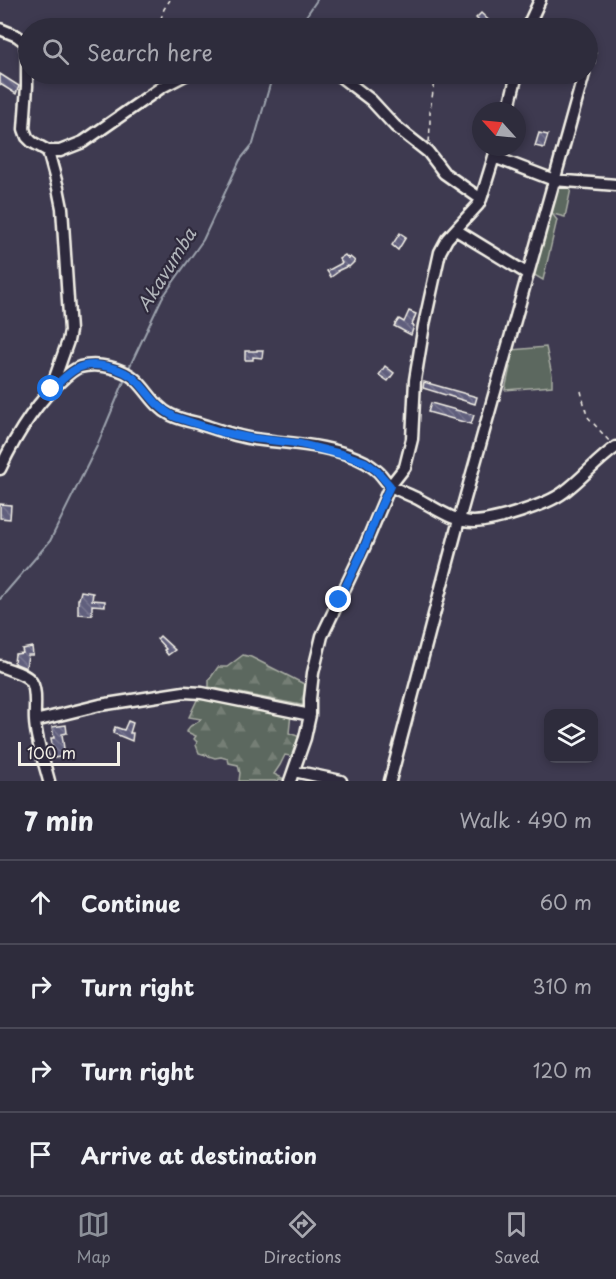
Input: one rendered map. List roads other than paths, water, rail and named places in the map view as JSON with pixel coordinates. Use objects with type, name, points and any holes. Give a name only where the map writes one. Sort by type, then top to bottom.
[{"type":"street","points":[[532,18],[540,0]]},
{"type":"street","points":[[0,29],[18,37]]},
{"type":"street","points":[[26,84],[24,129],[27,137],[48,151],[60,152],[83,142],[168,84]]},
{"type":"street","points":[[350,84],[370,100],[395,126],[428,152],[444,172],[481,199]]},
{"type":"street","points":[[510,102],[515,84]]},
{"type":"street","points":[[390,781],[459,520],[581,84]]},
{"type":"street","points":[[48,151],[63,216],[70,331],[51,389]]},
{"type":"street","points":[[341,781],[292,776],[310,715],[313,674],[322,636],[364,548],[390,486],[405,467],[412,439],[415,380],[424,324],[440,252],[447,239],[475,209],[481,199],[495,156]]},
{"type":"street","points":[[504,156],[554,180],[616,185]]},
{"type":"street","points":[[456,230],[528,274]]},
{"type":"street","points":[[0,469],[24,425],[51,389],[71,372],[81,367],[95,365],[112,367],[135,379],[158,405],[175,417],[221,432],[296,443],[365,462],[376,470],[390,486],[459,520],[475,522],[542,504],[564,492],[616,447]]},
{"type":"street","points":[[0,666],[32,682],[34,721],[49,781]]},
{"type":"street","points":[[34,721],[100,705],[184,692],[202,693],[310,715]]},
{"type":"waterway","name":"Akavumba","points":[[305,18],[317,0]]},
{"type":"waterway","name":"Akavumba","points":[[128,370],[162,298],[203,240],[240,160],[253,144],[270,84]]},
{"type":"waterway","name":"Akavumba","points":[[0,599],[50,541],[97,446],[125,379]]}]
